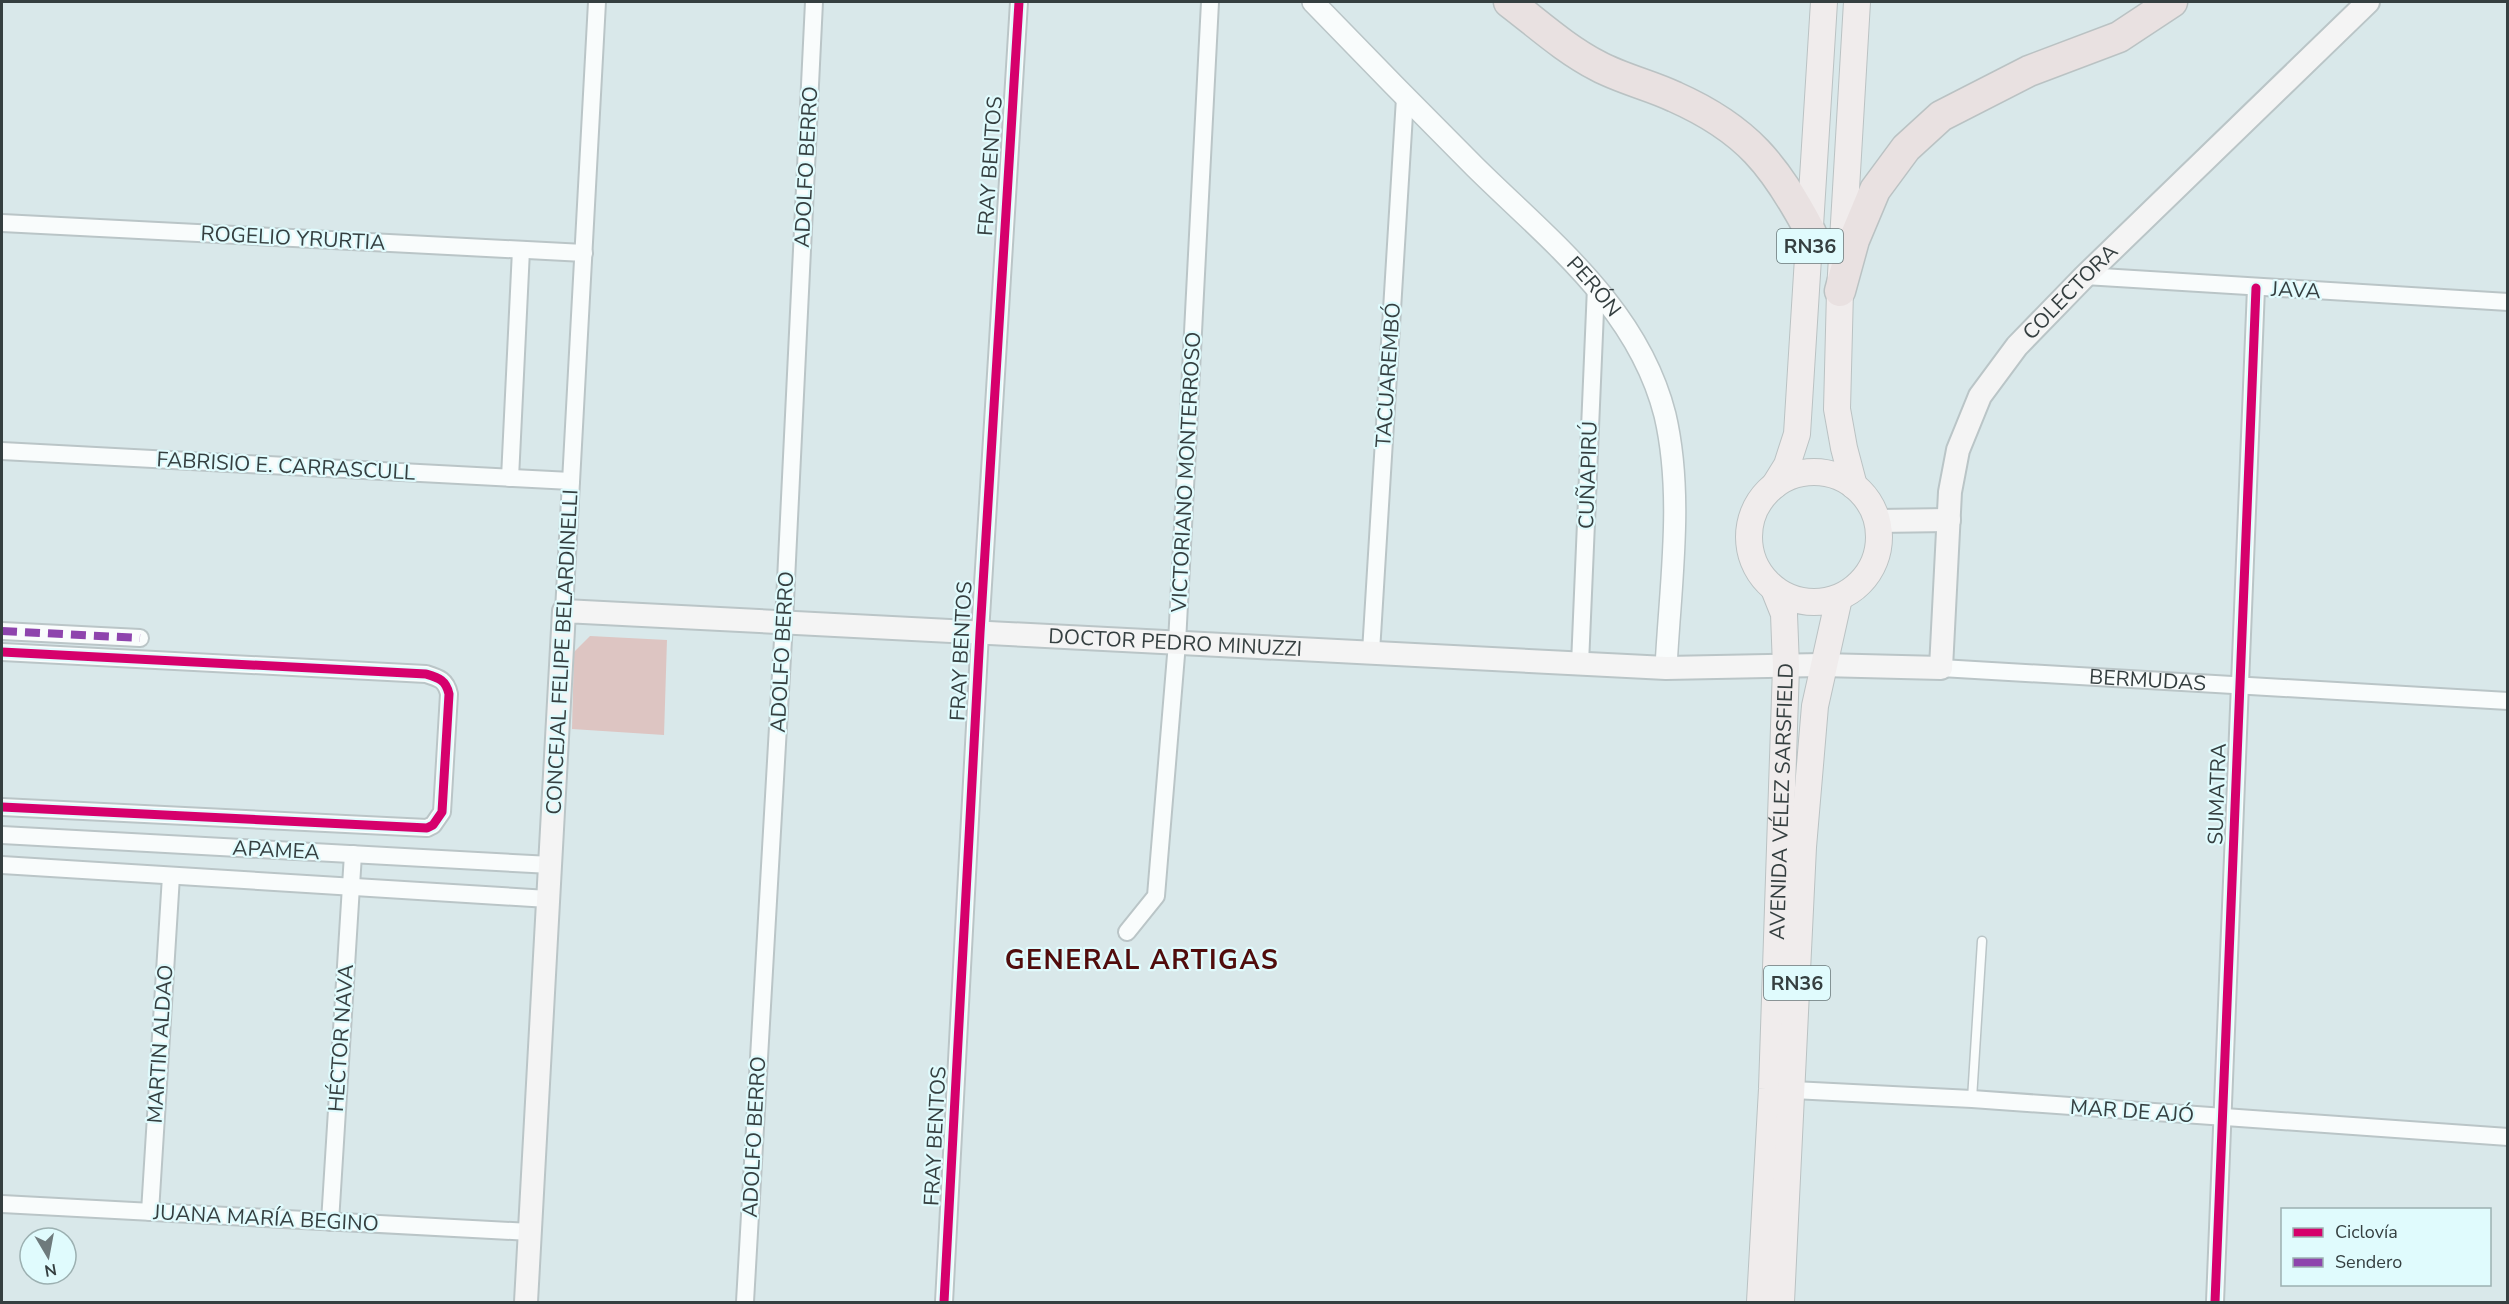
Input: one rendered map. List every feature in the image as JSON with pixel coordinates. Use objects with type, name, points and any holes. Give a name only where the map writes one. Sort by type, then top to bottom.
[{"type":"highway","points":[[1509,2],[1571,51],[1600,68],[1676,97],[1726,124],[1761,153],[1789,191],[1811,233]]},
{"type":"highway","points":[[1840,291],[1854,240],[1875,190],[1906,148],[1941,116],[2029,71],[2119,37],[2172,2]]},
{"type":"main road","name":"RN36","points":[[1824,2],[1797,434],[1787,465],[1754,512],[1749,537],[1754,562],[1762,577],[1774,589],[1789,598],[1805,602],[1839,598]]},
{"type":"main road","name":"RN36","points":[[1854,486],[1837,409],[1840,291],[1857,2]]},
{"type":"main road","name":"COLECTORA","points":[[1941,668],[1948,520],[1958,450],[1980,396],[2017,346],[2085,276],[2368,2]]},
{"type":"main road","name":"RN36","points":[[1774,486],[1789,477],[1806,473],[1823,473],[1840,477],[1866,498],[1878,521]]},
{"type":"main road","points":[[1839,598],[1854,589],[1875,563],[1879,546],[1878,521],[1948,520]]},
{"type":"main road","name":"AVENIDA VÉLEZ SARSFIELD","points":[[1760,1302],[1772,1089],[1786,667],[1784,614],[1774,589]]},
{"type":"main road","name":"AVENIDA VÉLEZ SARSFIELD","points":[[1781,1302],[1803,847],[1815,706],[1822,665],[1839,598]]},
{"type":"main road","name":"DOCTOR PEDRO MINUZZI","points":[[564,611],[1666,668],[1786,667]]},
{"type":"main road","name":"CONCEJAL FELIPE BELARDINELLI","points":[[526,1302],[564,611]]},
{"type":"main road","name":"BERMUDAS","points":[[1786,667],[1822,665],[1941,668]]},
{"type":"street","name":"CONCEJAL FELIPE BELARDINELLI","points":[[564,611],[597,2]]},
{"type":"street","name":"ADOLFO BERRO","points":[[745,1302],[784,622],[814,2]]},
{"type":"street","name":"FRAY BENTOS","points":[[944,1302],[980,633],[1019,2]]},
{"type":"street","name":"VICTORIANO MONTERROSO","points":[[1127,932],[1156,896],[1177,643],[1210,2]]},
{"type":"street","name":"PERÓN","points":[[1313,2],[1405,98],[1596,287],[1626,324],[1645,357],[1654,380],[1671,447],[1674,520],[1666,668]]},
{"type":"street","name":"TACUAREMBÓ","points":[[1371,652],[1405,98]]},
{"type":"street","name":"ROGELIO YRURTIA","points":[[2,223],[584,253]]},
{"type":"street","points":[[510,478],[521,250]]},
{"type":"street","name":"JAVA","points":[[2085,276],[2508,302]]},
{"type":"street","name":"CUÑAPIRÚ","points":[[1580,664],[1596,287]]},
{"type":"street","name":"SUMATRA","points":[[2215,1302],[2256,288]]},
{"type":"street","name":"FABRISIO E. CARRASCULL","points":[[2,451],[571,481]]},
{"type":"street","points":[[2,631],[140,638]]},
{"type":"street","points":[[2,652],[426,674],[441,679],[447,685],[449,694],[442,812],[433,825],[427,828],[2,807]]},
{"type":"street","name":"BERMUDAS","points":[[1941,668],[2508,701]]},
{"type":"street","name":"APAMEA","points":[[2,835],[551,865]]},
{"type":"street","name":"HÉCTOR NAVA","points":[[330,1222],[353,854]]},
{"type":"street","name":"APAMEA","points":[[2,865],[548,899]]},
{"type":"street","name":"MARTIN ALDAO","points":[[150,1212],[171,876]]},
{"type":"street","name":"MAR DE AJÓ","points":[[1793,1090],[1972,1099],[2508,1137]]},
{"type":"street","name":"JUANA MARÍA BEGINO","points":[[2,1204],[530,1232]]},
{"type":"lane","points":[[1972,1099],[1982,941]]},
{"type":"shaded area","points":[[590,636],[667,640],[664,735],[572,729],[574,652]]},
{"type":"marked path","points":[[2,631],[140,638]]},
{"type":"cycle path","points":[[944,1302],[980,633],[1019,2]]},
{"type":"cycle path","points":[[2215,1302],[2256,288]]},
{"type":"cycle path","points":[[2,652],[426,674],[441,680],[449,694],[442,812],[433,825],[427,828],[2,807]]},
{"type":"district","name":"GENERAL ARTIGAS","points":[[1142,960]]}]
